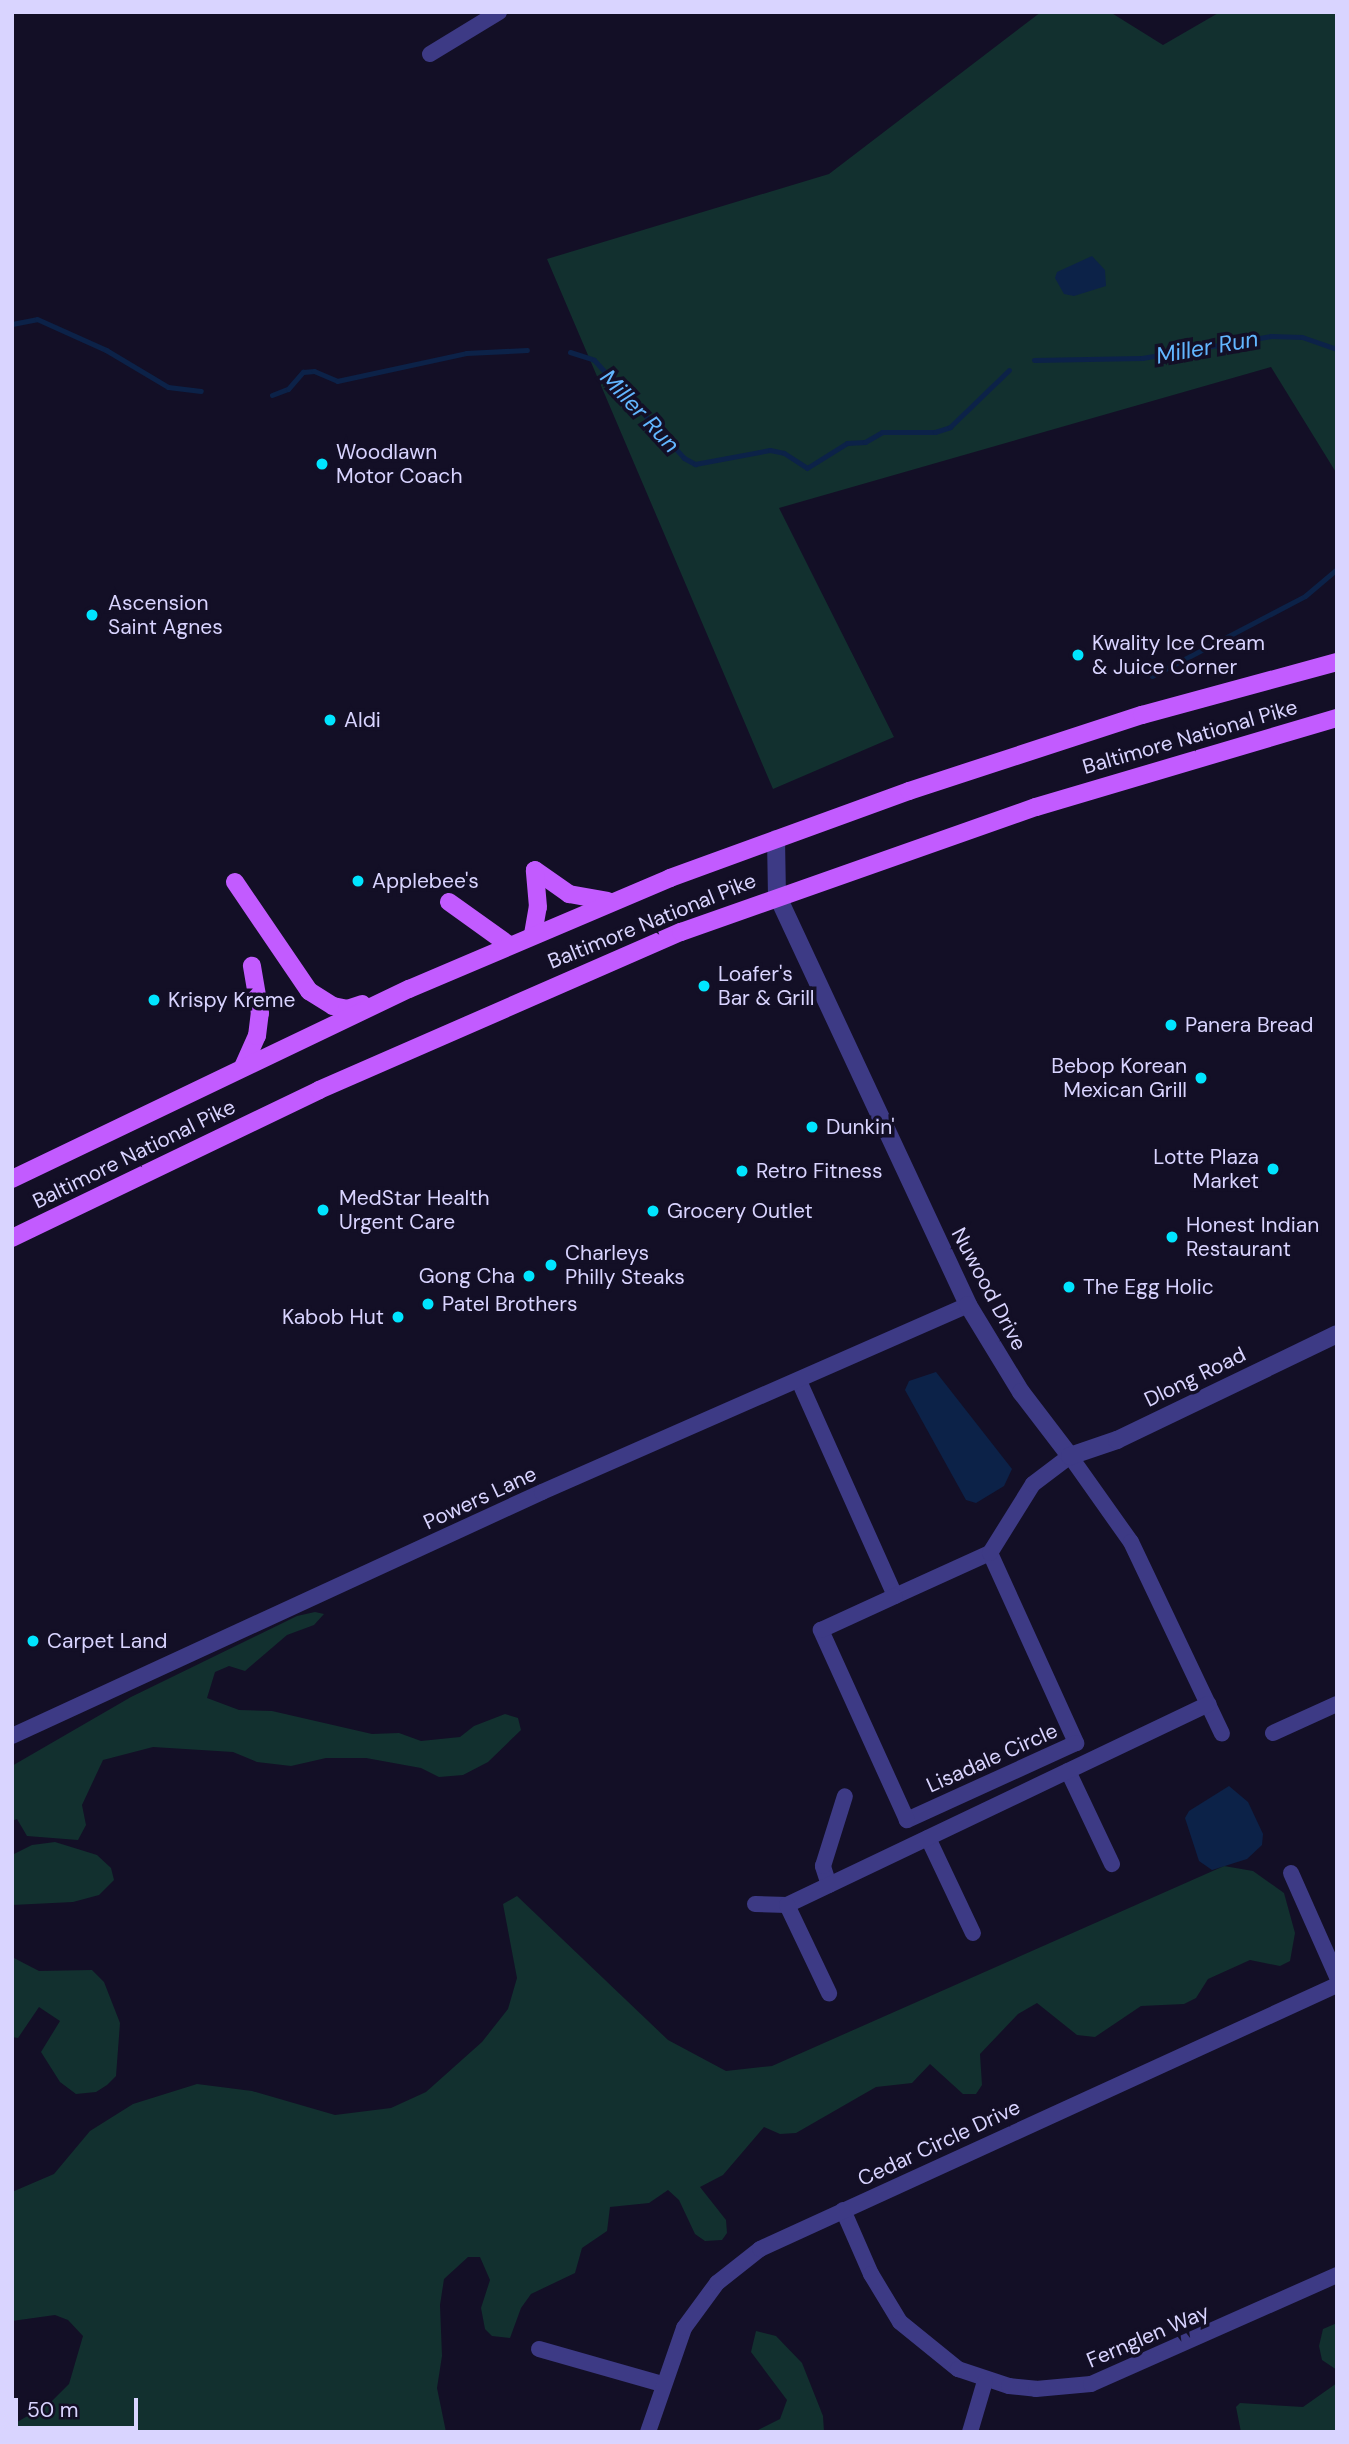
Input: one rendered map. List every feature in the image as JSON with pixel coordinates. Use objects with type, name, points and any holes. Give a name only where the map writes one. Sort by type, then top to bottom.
[{"type":"main road","name":"Baltimore National Pike","points":[[12,1179],[409,989],[613,901],[776,839],[1142,715],[1337,662]]},
{"type":"main road","name":"Baltimore National Pike","points":[[12,1238],[451,1030],[777,895],[1160,767],[1337,718]]},
{"type":"main road","points":[[533,934],[538,907],[535,870],[569,894],[613,901]]},
{"type":"main road","points":[[235,882],[309,991],[321,1000],[347,1009],[409,989]]},
{"type":"main road","points":[[449,902],[509,945]]},
{"type":"main road","points":[[243,1067],[257,1036],[260,1013],[252,966]]},
{"type":"street","points":[[430,54],[499,12]]},
{"type":"street","name":"Nuwood Drive","points":[[776,839],[777,895],[968,1305],[1021,1392],[1131,1542],[1222,1734]]},
{"type":"street","name":"Powers Lane","points":[[12,1737],[542,1492],[968,1305]]},
{"type":"street","name":"Dlong Road","points":[[1070,1456],[1117,1440],[1337,1334]]},
{"type":"street","points":[[799,1381],[895,1596]]},
{"type":"street","points":[[990,1553],[1033,1484],[1070,1456]]},
{"type":"street","name":"Lisadale Circle","points":[[990,1553],[1076,1743],[906,1820],[821,1630],[895,1596],[990,1553]]},
{"type":"street","points":[[755,1904],[787,1905],[1209,1704]]},
{"type":"street","points":[[1273,1733],[1337,1704]]},
{"type":"street","points":[[1068,1771],[1112,1864]]},
{"type":"street","points":[[829,1885],[823,1866],[845,1796]]},
{"type":"street","points":[[928,1838],[973,1933]]},
{"type":"street","points":[[1291,1873],[1337,1977]]},
{"type":"street","points":[[787,1905],[829,1993]]},
{"type":"street","name":"Cedar Circle Drive","points":[[648,2432],[662,2384],[684,2328],[717,2283],[760,2249],[1337,1985]]},
{"type":"street","name":"Fernglen Way","points":[[843,2210],[871,2274],[900,2322],[958,2369],[985,2381],[1036,2389],[1091,2384],[1337,2276]]},
{"type":"street","points":[[539,2349],[662,2384]]},
{"type":"street","points":[[970,2432],[985,2381]]},
{"type":"green space","points":[[1041,12],[1110,12],[1163,45],[1220,12],[1337,12],[1337,474],[1271,367],[779,508],[894,737],[773,789],[547,259],[829,174]]},
{"type":"green space","points":[[315,1612],[324,1614],[314,1625],[287,1635],[245,1671],[229,1666],[215,1672],[207,1698],[239,1710],[272,1711],[372,1734],[399,1733],[421,1741],[460,1737],[474,1726],[505,1714],[518,1718],[521,1730],[488,1762],[463,1775],[439,1777],[421,1768],[366,1758],[326,1758],[291,1766],[257,1762],[233,1752],[153,1747],[103,1760],[82,1805],[86,1825],[78,1840],[27,1836],[17,1819],[12,1821],[12,1766],[131,1697],[297,1616]]},
{"type":"green space","points":[[55,1842],[97,1855],[111,1868],[114,1880],[99,1895],[73,1902],[12,1905],[12,1855],[32,1845]]},
{"type":"green space","points":[[1224,1866],[1253,1871],[1284,1893],[1295,1933],[1290,1961],[1280,1966],[1250,1960],[1208,1979],[1196,1998],[1184,2004],[1141,2006],[1095,2037],[1077,2035],[1037,2003],[1018,2014],[980,2054],[982,2085],[976,2094],[963,2094],[930,2064],[912,2083],[876,2087],[796,2133],[780,2134],[764,2127],[723,2175],[700,2187],[726,2220],[727,2233],[722,2240],[705,2241],[695,2234],[679,2200],[668,2190],[649,2203],[610,2207],[607,2231],[582,2248],[575,2273],[531,2294],[521,2308],[510,2338],[492,2336],[485,2329],[481,2308],[490,2280],[480,2257],[468,2257],[444,2279],[440,2305],[442,2356],[437,2388],[446,2432],[12,2432],[12,2425],[50,2403],[69,2384],[83,2336],[68,2320],[55,2315],[12,2321],[12,2192],[54,2174],[90,2131],[133,2104],[197,2084],[252,2091],[335,2115],[391,2108],[426,2092],[482,2042],[508,2009],[517,1978],[503,1904],[517,1896],[668,2040],[726,2071],[772,2066]]},
{"type":"green space","points":[[12,1957],[39,1971],[92,1970],[104,1982],[120,2023],[116,2076],[107,2085],[96,2092],[76,2094],[60,2082],[41,2052],[60,2021],[39,2007],[18,2038],[12,2037]]},
{"type":"green space","points":[[1337,2323],[1337,2370],[1322,2360],[1319,2346],[1323,2329]]},
{"type":"green space","points":[[756,2331],[776,2336],[802,2363],[823,2416],[824,2432],[754,2432],[780,2419],[787,2400],[751,2352]]},
{"type":"green space","points":[[1337,2383],[1337,2432],[1241,2432],[1236,2407],[1240,2403],[1303,2407]]},
{"type":"water","points":[[1092,256],[1105,270],[1106,286],[1074,296],[1064,294],[1055,278],[1057,272]]},
{"type":"water","points":[[936,1372],[1012,1469],[1004,1486],[976,1503],[966,1500],[905,1390],[909,1381]]},
{"type":"water","points":[[1229,1786],[1248,1802],[1263,1834],[1262,1845],[1247,1859],[1212,1870],[1199,1861],[1185,1818],[1189,1811]]},
{"type":"waterway","name":"Miller Run","points":[[12,324],[37,319],[106,350],[168,387],[201,391]]},
{"type":"waterway","name":"Miller Run","points":[[1034,360],[1142,358],[1271,336],[1302,337],[1337,349]]},
{"type":"waterway","name":"Miller Run","points":[[272,395],[288,389],[303,372],[314,371],[337,381],[466,353],[527,350]]},
{"type":"waterway","name":"Miller Run","points":[[570,352],[594,360],[684,458],[695,464],[770,450],[784,453],[807,468],[847,443],[865,442],[882,432],[935,432],[950,427],[1009,370]]},
{"type":"waterway","points":[[1152,676],[1305,596],[1337,569]]},
{"type":"place","name":"Woodlawn Motor Coach","points":[[322,464]]},
{"type":"place","name":"Ascension Saint Agnes","points":[[92,615]]},
{"type":"place","name":"Kwality Ice Cream & Juice Corner","points":[[1078,655]]},
{"type":"place","name":"Aldi","points":[[330,720]]},
{"type":"place","name":"Applebee's","points":[[358,881]]},
{"type":"place","name":"Loafer's Bar & Grill","points":[[704,986]]},
{"type":"place","name":"Krispy Kreme","points":[[154,1000]]},
{"type":"place","name":"Panera Bread","points":[[1171,1025]]},
{"type":"place","name":"Bebop Korean Mexican Grill","points":[[1201,1078]]},
{"type":"place","name":"Dunkin'","points":[[812,1127]]},
{"type":"place","name":"Lotte Plaza Market","points":[[1273,1169]]},
{"type":"place","name":"Retro Fitness","points":[[742,1171]]},
{"type":"place","name":"MedStar Health Urgent Care","points":[[323,1210]]},
{"type":"place","name":"Grocery Outlet","points":[[653,1211]]},
{"type":"place","name":"Honest Indian Restaurant","points":[[1172,1237]]},
{"type":"place","name":"Charleys Philly Steaks","points":[[551,1265]]},
{"type":"place","name":"Gong Cha","points":[[529,1276]]},
{"type":"place","name":"The Egg Holic","points":[[1069,1287]]},
{"type":"place","name":"Patel Brothers","points":[[428,1304]]},
{"type":"place","name":"Kabob Hut","points":[[398,1317]]},
{"type":"place","name":"Carpet Land","points":[[33,1641]]}]
